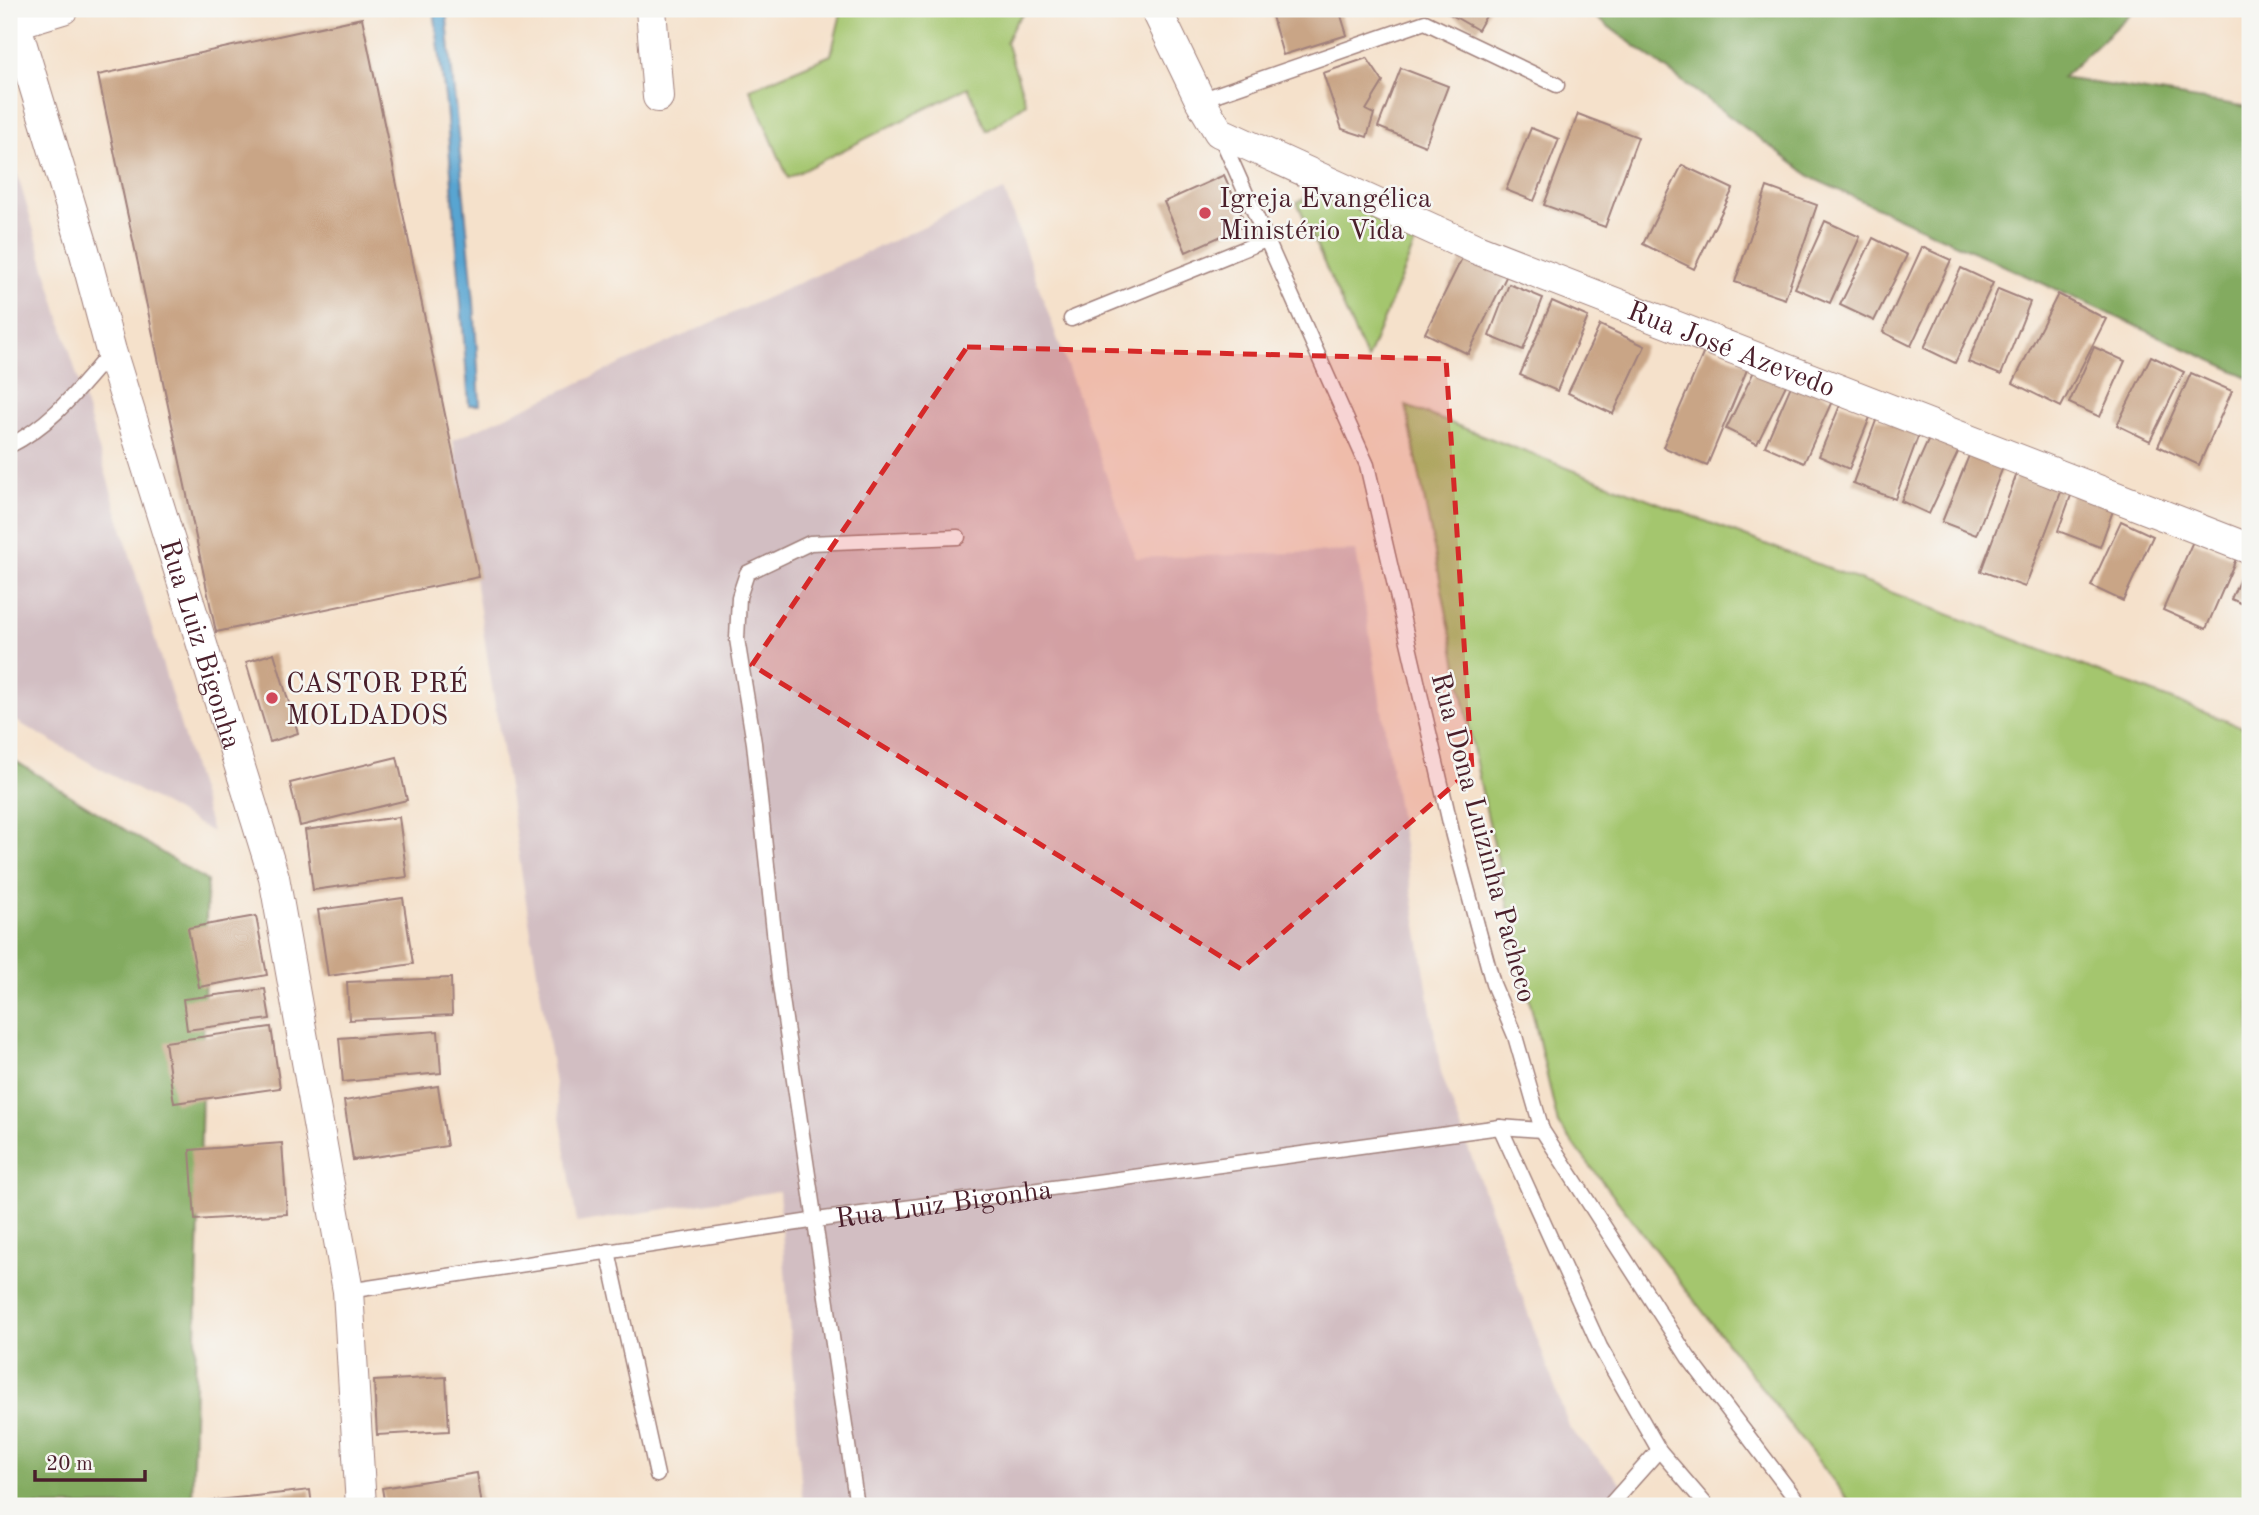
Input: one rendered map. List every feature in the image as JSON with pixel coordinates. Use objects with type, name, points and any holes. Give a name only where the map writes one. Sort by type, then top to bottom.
[{"type":"street","points":[[12,9],[20,22],[63,9]]},
{"type":"street","name":"Rua Luiz Bigonha","points":[[12,9],[84,250],[111,351],[274,877],[348,1291],[360,1506]]},
{"type":"street","points":[[651,9],[659,97]]},
{"type":"street","points":[[1159,10],[1200,100],[1219,132]]},
{"type":"street","name":"Rua José Azevedo","points":[[1219,132],[1474,248],[2250,548]]},
{"type":"lane","points":[[1200,100],[1425,22],[1557,85]]},
{"type":"lane","name":"Rua Dona Luizinha Pacheco","points":[[1219,132],[1367,466],[1453,836],[1493,984],[1515,1036],[1542,1130],[1688,1357],[1801,1506]]},
{"type":"lane","points":[[1071,319],[1266,240]]},
{"type":"lane","points":[[9,446],[41,427],[75,394],[111,351]]},
{"type":"lane","points":[[857,1506],[817,1220],[779,979],[754,743],[737,639],[739,597],[747,573],[810,544],[958,537]]},
{"type":"lane","points":[[1500,1127],[1600,1346],[1659,1450],[1707,1506]]},
{"type":"lane","name":"Rua Luiz Bigonha","points":[[348,1291],[817,1220],[1500,1127],[1542,1130]]},
{"type":"lane","points":[[608,1251],[657,1475]]},
{"type":"lane","points":[[1609,1506],[1659,1450]]},
{"type":"highlighted area","points":[[967,347],[1446,359],[1472,769],[1241,969],[752,665]]},
{"type":"shaded area","points":[[9,146],[212,832],[9,717]]},
{"type":"shaded area","points":[[1004,190],[1136,558],[1356,551],[1441,1073],[1570,1429],[1643,1506],[803,1506],[779,1191],[577,1223],[453,440]]},
{"type":"green space","points":[[842,9],[1027,9],[1015,23],[1006,42],[1026,103],[987,131],[968,87],[788,178],[750,89],[831,55]]},
{"type":"green space","points":[[1585,9],[2135,9],[2062,78],[2250,107],[2250,378],[1814,179]]},
{"type":"green space","points":[[1330,188],[1420,231],[1367,360],[1297,202]]},
{"type":"green space","points":[[1406,406],[2250,730],[2250,1506],[1853,1506],[1558,1124],[1480,783]]},
{"type":"green space","points":[[9,757],[207,881],[192,1506],[9,1506]]},
{"type":"water","points":[[434,9],[446,9],[474,302],[480,405],[469,405],[446,106]]},
{"type":"building","points":[[1270,9],[1339,9],[1347,35],[1283,55]]},
{"type":"building","points":[[1441,9],[1490,9],[1478,30]]},
{"type":"building","points":[[362,18],[479,577],[216,632],[98,75]]},
{"type":"building","points":[[1367,58],[1383,82],[1366,110],[1374,114],[1367,137],[1342,129],[1323,73]]},
{"type":"building","points":[[1401,68],[1448,86],[1425,146],[1378,127]]},
{"type":"building","points":[[1578,114],[1638,137],[1605,227],[1544,205]]},
{"type":"building","points":[[1531,128],[1559,139],[1534,201],[1506,190]]},
{"type":"building","points":[[1682,165],[1733,189],[1694,269],[1643,244]]},
{"type":"building","name":"Igreja Evangélica Ministério Vida","points":[[1224,175],[1246,225],[1186,252],[1164,202]]},
{"type":"building","points":[[1767,187],[1817,205],[1785,299],[1735,282]]},
{"type":"building","points":[[1825,221],[1860,237],[1830,303],[1795,288]]},
{"type":"building","points":[[1873,238],[1907,255],[1874,321],[1840,305]]},
{"type":"building","points":[[1922,247],[1951,260],[1911,346],[1883,332]]},
{"type":"building","points":[[1464,254],[1507,275],[1468,354],[1425,333]]},
{"type":"building","points":[[1961,268],[1993,283],[1955,363],[1924,348]]},
{"type":"building","points":[[1509,284],[1543,298],[1523,350],[1489,336]]},
{"type":"building","points":[[1998,289],[2030,302],[2001,375],[1968,362]]},
{"type":"building","points":[[2058,294],[2106,319],[2061,407],[2013,383]]},
{"type":"building","points":[[1552,301],[1588,317],[1557,391],[1520,375]]},
{"type":"building","points":[[1600,325],[1645,346],[1613,414],[1568,393]]},
{"type":"building","points":[[1706,347],[1749,365],[1707,466],[1663,447]]},
{"type":"building","points":[[2094,347],[2125,361],[2100,417],[2069,403]]},
{"type":"building","points":[[2151,356],[2184,372],[2150,441],[2117,425]]},
{"type":"building","points":[[1757,365],[1788,381],[1757,444],[1726,429]]},
{"type":"building","points":[[2191,373],[2232,391],[2199,465],[2158,446]]},
{"type":"building","points":[[1793,381],[1833,399],[1804,463],[1765,446]]},
{"type":"building","points":[[1841,403],[1871,415],[1849,469],[1819,456]]},
{"type":"building","points":[[1877,418],[1919,434],[1895,499],[1853,483]]},
{"type":"building","points":[[1931,434],[1960,448],[1929,514],[1901,501]]},
{"type":"building","points":[[1970,453],[2003,467],[1976,535],[1942,522]]},
{"type":"building","points":[[2019,468],[2064,484],[2025,587],[1981,571]]},
{"type":"building","points":[[2073,490],[2115,505],[2100,547],[2058,531]]},
{"type":"building","points":[[2121,521],[2153,536],[2123,601],[2091,586]]},
{"type":"building","points":[[2193,541],[2236,559],[2206,629],[2163,610]]},
{"type":"building","points":[[2247,563],[2250,564],[2250,607],[2231,599]]},
{"type":"building","name":"CASTOR PRÉ MOLDADOS","points":[[274,653],[298,733],[270,742],[246,662]]},
{"type":"building","points":[[397,757],[407,800],[300,826],[290,783]]},
{"type":"building","points":[[399,817],[407,877],[313,890],[305,830]]},
{"type":"building","points":[[403,898],[413,964],[328,976],[318,910]]},
{"type":"building","points":[[256,916],[267,975],[199,987],[188,928]]},
{"type":"building","points":[[451,978],[452,1015],[349,1020],[347,982]]},
{"type":"building","points":[[265,989],[270,1019],[187,1030],[183,999]]},
{"type":"building","points":[[271,1027],[280,1088],[174,1103],[165,1042]]},
{"type":"building","points":[[438,1031],[441,1073],[343,1082],[339,1038]]},
{"type":"building","points":[[438,1086],[447,1146],[353,1160],[344,1101]]},
{"type":"building","points":[[282,1143],[287,1214],[195,1220],[190,1150]]},
{"type":"building","points":[[446,1377],[449,1431],[377,1435],[374,1381]]},
{"type":"building","points":[[477,1473],[482,1506],[385,1506],[382,1488]]},
{"type":"building","points":[[310,1490],[312,1506],[209,1506],[208,1501]]},
{"type":"place","name":"Igreja Evangélica Ministério Vida","points":[[1205,213]]},
{"type":"place","name":"CASTOR PRÉ MOLDADOS","points":[[272,698]]}]
